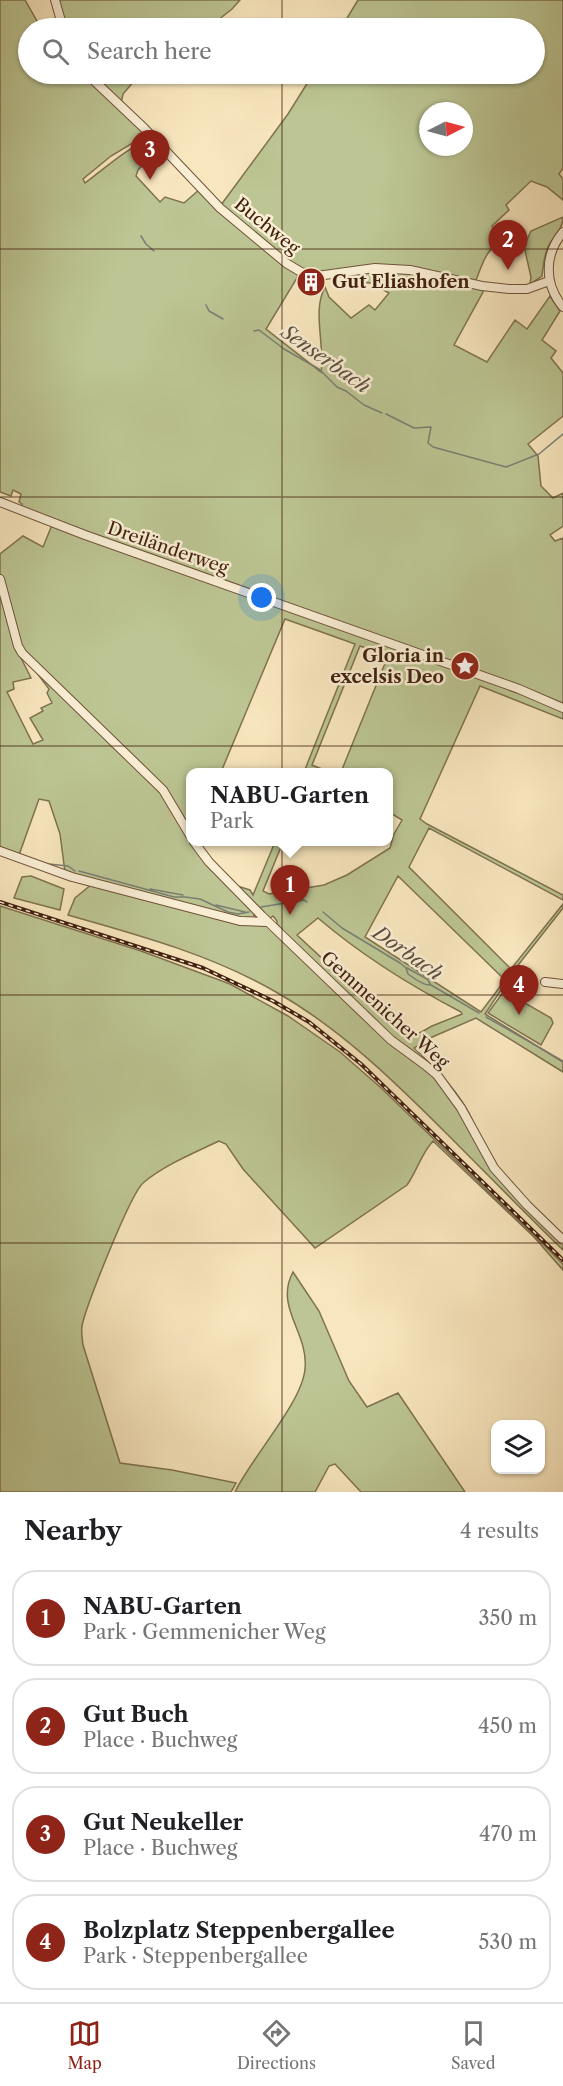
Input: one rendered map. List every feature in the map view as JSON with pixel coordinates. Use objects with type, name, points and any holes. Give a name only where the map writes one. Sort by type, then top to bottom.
[{"type":"street","points":[[55,0],[60,18]]},
{"type":"street","name":"Buchweg","points":[[98,84],[144,128],[220,208],[301,272],[317,276],[375,268],[410,270],[482,286],[509,289],[527,289],[549,281]]},
{"type":"street","points":[[563,232],[554,244],[548,268],[549,281],[563,307]]},
{"type":"street","name":"Dreiländerweg","points":[[0,502],[85,535],[519,689],[563,708]]},
{"type":"street","points":[[0,579],[22,653],[156,782],[186,829]]},
{"type":"street","name":"Gemmenicher Weg","points":[[197,846],[216,870],[267,922],[390,1040],[437,1075],[461,1108],[494,1168],[563,1240]]},
{"type":"street","points":[[0,851],[72,877],[240,921],[267,922]]},
{"type":"street","points":[[545,982],[563,984]]},
{"type":"green space","points":[[0,0],[25,0],[35,18],[18,18],[18,84],[96,84],[146,135],[111,156],[83,179],[85,183],[126,152],[150,142],[161,151],[157,156],[161,160],[149,171],[143,165],[136,176],[160,202],[165,197],[184,203],[199,190],[263,243],[221,205],[288,114],[307,84],[545,84],[545,18],[347,18],[358,0],[563,0],[563,168],[559,174],[563,179],[563,200],[547,187],[531,181],[506,205],[509,210],[492,226],[506,242],[494,247],[483,262],[476,280],[482,286],[483,292],[454,345],[487,362],[515,320],[527,329],[550,296],[560,311],[542,340],[556,351],[551,358],[563,373],[563,416],[528,444],[538,456],[541,486],[553,498],[563,493],[563,526],[550,535],[555,541],[563,538],[563,706],[21,508],[22,504],[19,502],[21,494],[13,490],[11,496],[0,492]],"holes":[[[278,255],[303,271],[351,272],[353,282],[371,283],[389,293],[375,310],[369,305],[351,318],[329,297],[325,287],[319,306],[321,372],[266,329],[300,273]]]},
{"type":"green space","points":[[56,0],[240,0],[221,18],[62,18]]},
{"type":"green space","points":[[102,84],[132,84],[123,94],[121,103]]},
{"type":"green space","points":[[563,217],[560,229],[547,250],[542,276],[530,284],[531,277],[524,246],[531,231]]},
{"type":"green space","points":[[52,525],[149,562],[236,590],[482,679],[563,711],[563,719],[480,686],[420,819],[563,895],[563,900],[429,828],[409,867],[511,969],[563,904],[563,908],[515,969],[485,1014],[563,1062],[563,1072],[476,1018],[430,1038],[414,1048],[442,1076],[461,1100],[485,1150],[501,1174],[563,1237],[563,1250],[387,1076],[323,1022],[276,992],[226,967],[148,938],[68,915],[75,898],[92,884],[246,925],[269,926],[299,949],[277,924],[273,916],[269,919],[234,885],[250,890],[253,895],[273,846],[281,846],[263,891],[269,894],[324,885],[347,875],[393,846],[394,834],[402,820],[393,814],[393,768],[343,768],[388,656],[360,646],[312,765],[319,768],[306,768],[355,644],[285,619],[223,768],[186,768],[186,822],[165,788],[151,773],[47,672],[28,655],[19,654],[31,678],[13,682],[14,689],[7,692],[33,744],[43,740],[30,718],[43,711],[41,708],[52,703],[47,693],[49,689],[37,673],[161,791],[186,828],[186,846],[200,846],[254,912],[254,920],[249,921],[65,872],[60,834],[49,801],[39,799],[19,855],[0,847],[0,554],[23,536],[43,547]],"holes":[[[398,876],[505,980],[481,1012],[365,937]],[[318,918],[386,969],[462,1014],[432,1026],[409,1039],[297,935]]]},
{"type":"green space","points":[[31,876],[64,889],[60,910],[14,898],[22,877]]},
{"type":"green space","points":[[0,906],[141,951],[230,984],[288,1016],[340,1052],[380,1087],[563,1264],[563,1270],[534,1237],[433,1141],[425,1151],[407,1185],[315,1248],[243,1169],[226,1144],[219,1141],[170,1165],[143,1183],[109,1252],[85,1315],[82,1333],[83,1345],[120,1463],[172,1470],[236,1483],[231,1492],[0,1492]]},
{"type":"green space","points":[[504,991],[551,1018],[553,1023],[541,1045],[488,1013]]},
{"type":"green space","points":[[293,1272],[319,1311],[349,1381],[367,1407],[398,1393],[465,1492],[361,1492],[335,1464],[329,1466],[315,1492],[235,1492],[242,1478],[286,1414],[302,1383],[305,1356],[287,1297],[288,1285]]},
{"type":"waterway","name":"Senserbach","points":[[141,236],[154,251]]},
{"type":"waterway","name":"Senserbach","points":[[206,305],[209,311],[223,319]]},
{"type":"waterway","name":"Senserbach","points":[[254,331],[259,330],[284,349],[319,369],[337,387],[364,405],[382,413]]},
{"type":"waterway","name":"Senserbach","points":[[386,414],[414,428],[431,427],[428,443],[433,447],[506,467],[539,454],[563,434]]},
{"type":"waterway","name":"Dorbach","points":[[49,864],[68,866],[75,871]]},
{"type":"waterway","name":"Dorbach","points":[[79,871],[174,897],[200,899],[228,912],[238,914],[249,912]]},
{"type":"waterway","name":"Dorbach","points":[[150,889],[183,895]]},
{"type":"waterway","name":"Dorbach","points":[[261,907],[304,900],[307,902]]},
{"type":"waterway","name":"Dorbach","points":[[216,905],[245,912]]},
{"type":"waterway","name":"Dorbach","points":[[323,912],[342,928],[400,963],[416,980],[431,985],[479,1013]]},
{"type":"waterway","points":[[407,968],[427,979],[431,985]]},
{"type":"waterway","name":"Dorbach","points":[[486,1017],[563,1061]]},
{"type":"railway","points":[[0,902],[203,968],[273,1001],[309,1022],[361,1064],[563,1260]]},
{"type":"place","name":"Gut Neukeller","points":[[150,180]]},
{"type":"place","name":"Gut Buch","points":[[508,270]]},
{"type":"place","name":"Gut Eliashofen","points":[[311,282]]},
{"type":"place","name":"Gloria in excelsis Deo","points":[[465,666]]},
{"type":"place","name":"NABU-Garten","points":[[290,915]]},
{"type":"place","name":"Bolzplatz Steppenbergallee","points":[[519,1015]]}]
